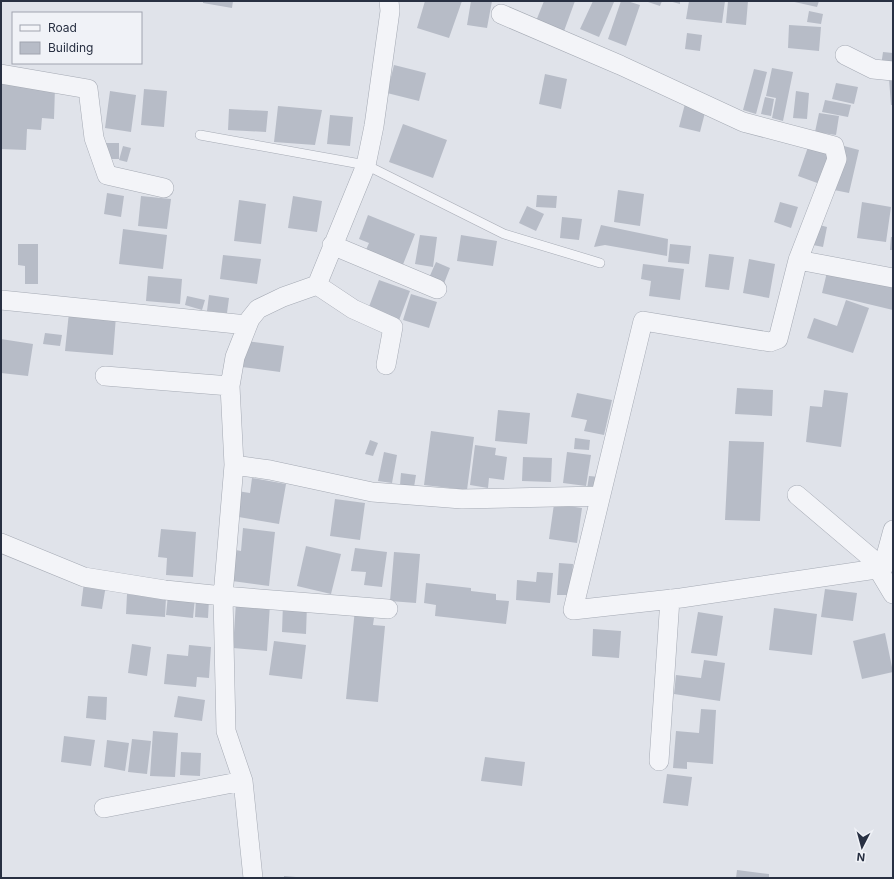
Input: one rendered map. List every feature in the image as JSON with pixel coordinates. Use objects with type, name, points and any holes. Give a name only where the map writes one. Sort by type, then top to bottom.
[{"type":"street","points":[[317,285],[332,245],[366,165],[374,126],[390,11],[389,1]]},
{"type":"street","points":[[501,14],[743,122],[834,146],[837,152],[837,159],[798,260],[778,339],[770,342],[643,321],[573,610],[670,599],[883,568]]},
{"type":"street","points":[[845,55],[873,69],[893,71]]},
{"type":"street","points":[[1,74],[88,89],[94,138],[107,175],[164,188]]},
{"type":"street","points":[[332,245],[438,289]]},
{"type":"street","points":[[798,260],[893,278]]},
{"type":"street","points":[[253,878],[243,781],[226,732],[223,596],[234,465],[230,386],[235,357],[247,325],[258,309],[283,297],[317,285]]},
{"type":"street","points":[[317,285],[353,309],[393,327],[386,365]]},
{"type":"street","points":[[1,300],[247,325]]},
{"type":"street","points":[[106,376],[230,386]]},
{"type":"street","points":[[234,465],[270,470],[372,492],[462,500],[600,496]]},
{"type":"street","points":[[797,495],[883,568]]},
{"type":"street","points":[[893,530],[881,574],[893,594]]},
{"type":"street","points":[[1,543],[84,577],[165,590],[388,610]]},
{"type":"street","points":[[659,761],[670,599]]},
{"type":"street","points":[[104,808],[243,781]]},
{"type":"lane","points":[[200,135],[366,165],[504,234],[600,263]]},
{"type":"building","points":[[203,1],[233,1],[232,8],[203,3]]},
{"type":"building","points":[[425,1],[462,1],[449,38],[417,28]]},
{"type":"building","points":[[471,1],[492,1],[487,28],[467,25]]},
{"type":"building","points":[[544,1],[575,1],[564,31],[536,21]]},
{"type":"building","points":[[593,1],[614,2],[599,37],[580,29]]},
{"type":"building","points":[[621,1],[627,1],[640,5],[626,46],[608,39]]},
{"type":"building","points":[[645,1],[662,1],[660,6]]},
{"type":"building","points":[[669,1],[680,1],[680,4]]},
{"type":"building","points":[[689,1],[725,1],[722,23],[686,19]]},
{"type":"building","points":[[728,1],[748,1],[746,25],[726,23]]},
{"type":"building","points":[[790,1],[819,1],[817,7]]},
{"type":"building","points":[[809,11],[823,14],[821,24],[807,22]]},
{"type":"building","points":[[789,25],[821,27],[819,51],[788,48]]},
{"type":"building","points":[[687,33],[702,35],[700,51],[685,49]]},
{"type":"building","points":[[883,52],[893,53],[893,68],[881,66]]},
{"type":"building","points":[[394,65],[426,73],[419,101],[387,93]]},
{"type":"building","points":[[772,68],[793,72],[783,121],[772,118],[776,98],[766,96]]},
{"type":"building","points":[[754,69],[767,72],[756,114],[743,110]]},
{"type":"building","points":[[545,74],[567,79],[561,109],[539,104]]},
{"type":"building","points":[[889,79],[893,79],[893,105],[891,105]]},
{"type":"building","points":[[1,83],[55,87],[54,119],[42,118],[41,130],[27,129],[26,150],[1,149]]},
{"type":"building","points":[[836,83],[858,87],[854,104],[832,99]]},
{"type":"building","points":[[144,89],[167,91],[164,127],[141,125]]},
{"type":"building","points":[[110,91],[136,95],[131,132],[105,128]]},
{"type":"building","points":[[796,91],[809,93],[807,119],[793,118]]},
{"type":"building","points":[[687,96],[708,101],[700,132],[679,127]]},
{"type":"building","points":[[765,97],[774,99],[771,116],[761,114]]},
{"type":"building","points":[[825,100],[851,105],[848,117],[822,112]]},
{"type":"building","points":[[278,106],[322,110],[315,145],[274,142]]},
{"type":"building","points":[[229,109],[268,111],[266,132],[228,130]]},
{"type":"building","points":[[819,113],[839,116],[836,135],[815,132]]},
{"type":"building","points":[[330,115],[353,117],[350,146],[327,144]]},
{"type":"building","points":[[403,124],[447,140],[433,178],[389,162]]},
{"type":"building","points":[[106,143],[119,143],[119,159],[105,159]]},
{"type":"building","points":[[123,146],[131,148],[127,162],[119,160]]},
{"type":"building","points":[[844,146],[859,150],[849,193],[834,190]]},
{"type":"building","points":[[808,147],[830,155],[820,184],[798,176]]},
{"type":"building","points":[[618,190],[644,194],[640,226],[614,222]]},
{"type":"building","points":[[107,193],[124,196],[121,217],[104,214]]},
{"type":"building","points":[[537,195],[557,196],[556,208],[536,207]]},
{"type":"building","points":[[141,196],[171,199],[167,229],[138,226]]},
{"type":"building","points":[[293,196],[322,201],[317,232],[288,228]]},
{"type":"building","points":[[239,200],[266,204],[261,244],[234,241]]},
{"type":"building","points":[[780,202],[798,207],[791,228],[774,222]]},
{"type":"building","points":[[862,202],[891,207],[886,242],[857,238]]},
{"type":"building","points":[[527,206],[544,214],[536,231],[519,223]]},
{"type":"building","points":[[368,215],[415,234],[402,267],[365,252],[369,243],[359,239]]},
{"type":"building","points":[[562,217],[582,219],[579,240],[560,238]]},
{"type":"building","points":[[808,222],[827,227],[823,247],[803,243]]},
{"type":"building","points":[[601,225],[668,239],[667,256],[605,245],[594,247]]},
{"type":"building","points":[[123,229],[167,235],[163,269],[119,264]]},
{"type":"building","points":[[420,235],[437,237],[433,267],[415,264]]},
{"type":"building","points":[[461,235],[497,241],[493,266],[457,261]]},
{"type":"building","points":[[891,237],[893,237],[893,250],[890,250]]},
{"type":"building","points":[[18,244],[38,244],[38,284],[25,284],[25,266],[18,265]]},
{"type":"building","points":[[670,244],[691,246],[689,264],[668,262]]},
{"type":"building","points":[[709,254],[734,257],[729,290],[705,287]]},
{"type":"building","points":[[223,255],[261,259],[257,284],[220,279]]},
{"type":"building","points":[[749,259],[775,264],[769,298],[743,293]]},
{"type":"building","points":[[436,262],[450,268],[443,286],[428,280]]},
{"type":"building","points":[[643,264],[684,269],[680,300],[649,296],[651,281],[641,279]]},
{"type":"building","points":[[828,268],[893,283],[893,310],[822,293]]},
{"type":"building","points":[[148,276],[182,279],[180,304],[146,301]]},
{"type":"building","points":[[379,280],[410,291],[398,323],[367,312]]},
{"type":"building","points":[[411,294],[437,302],[429,328],[403,320]]},
{"type":"building","points":[[209,295],[229,298],[227,313],[207,311]]},
{"type":"building","points":[[187,296],[205,300],[202,310],[185,305]]},
{"type":"building","points":[[846,300],[869,308],[853,353],[807,338],[814,318],[837,326]]},
{"type":"building","points":[[69,312],[116,316],[113,355],[65,351]]},
{"type":"building","points":[[45,333],[62,335],[60,346],[43,344]]},
{"type":"building","points":[[1,339],[33,344],[28,376],[1,373]]},
{"type":"building","points":[[246,341],[284,346],[280,372],[242,367]]},
{"type":"building","points":[[737,388],[773,390],[772,416],[735,414]]},
{"type":"building","points":[[824,390],[848,393],[841,447],[806,442],[810,406],[822,407]]},
{"type":"building","points":[[577,393],[612,400],[604,435],[584,431],[587,420],[571,417]]},
{"type":"building","points":[[498,410],[530,413],[527,444],[495,441]]},
{"type":"building","points":[[431,431],[474,437],[467,490],[424,485]]},
{"type":"building","points":[[575,438],[590,440],[589,450],[574,449]]},
{"type":"building","points":[[370,440],[378,443],[373,456],[365,454]]},
{"type":"building","points":[[729,441],[764,442],[760,521],[725,520]]},
{"type":"building","points":[[475,445],[496,448],[495,455],[507,457],[504,480],[489,478],[488,488],[470,485]]},
{"type":"building","points":[[384,452],[397,455],[392,483],[378,481]]},
{"type":"building","points":[[567,452],[591,455],[586,486],[563,483]]},
{"type":"building","points":[[523,457],[552,458],[551,482],[522,481]]},
{"type":"building","points":[[401,473],[416,475],[414,487],[400,485]]},
{"type":"building","points":[[589,476],[600,477],[597,491],[587,489]]},
{"type":"building","points":[[252,478],[286,484],[279,524],[233,516],[237,491],[250,493]]},
{"type":"building","points":[[335,499],[365,503],[360,540],[330,536]]},
{"type":"building","points":[[554,504],[582,508],[577,543],[549,539]]},
{"type":"building","points":[[243,528],[275,532],[269,586],[232,581],[236,550],[241,551]]},
{"type":"building","points":[[161,529],[196,532],[193,577],[166,575],[167,558],[158,557]]},
{"type":"building","points":[[306,546],[341,554],[331,594],[297,586]]},
{"type":"building","points":[[355,548],[387,552],[382,587],[364,585],[366,572],[351,571]]},
{"type":"building","points":[[394,552],[420,554],[416,603],[390,601]]},
{"type":"building","points":[[559,563],[573,564],[571,595],[557,595]]},
{"type":"building","points":[[537,572],[553,573],[550,603],[516,600],[517,580],[536,582]]},
{"type":"building","points":[[84,582],[106,585],[102,609],[81,606]]},
{"type":"building","points":[[426,583],[471,588],[471,591],[496,594],[496,600],[509,601],[506,624],[435,616],[436,605],[424,603]]},
{"type":"building","points":[[825,589],[857,593],[853,621],[821,617]]},
{"type":"building","points":[[127,594],[166,597],[165,617],[126,614]]},
{"type":"building","points":[[168,595],[195,598],[193,618],[166,615]]},
{"type":"building","points":[[196,598],[209,599],[208,618],[195,617]]},
{"type":"building","points":[[236,602],[270,604],[267,651],[233,648]]},
{"type":"building","points":[[283,603],[307,604],[306,634],[282,632]]},
{"type":"building","points":[[774,608],[817,614],[812,655],[769,650]]},
{"type":"building","points":[[355,609],[375,611],[373,625],[385,626],[378,702],[346,699]]},
{"type":"building","points":[[698,612],[723,616],[717,656],[691,653]]},
{"type":"building","points":[[593,629],[621,631],[619,658],[592,656]]},
{"type":"building","points":[[885,633],[893,672],[862,679],[853,641]]},
{"type":"building","points":[[274,641],[306,645],[302,679],[269,675]]},
{"type":"building","points":[[132,644],[151,647],[147,676],[128,673]]},
{"type":"building","points":[[189,645],[211,647],[209,678],[197,677],[196,687],[164,684],[167,654],[188,656]]},
{"type":"building","points":[[704,660],[725,663],[720,701],[674,694],[676,675],[701,678]]},
{"type":"building","points":[[88,696],[107,697],[106,720],[86,718]]},
{"type":"building","points":[[178,696],[205,700],[202,721],[174,717]]},
{"type":"building","points":[[701,709],[716,710],[713,764],[687,762],[687,769],[673,768],[676,731],[699,733]]},
{"type":"building","points":[[153,731],[178,733],[175,777],[150,776]]},
{"type":"building","points":[[64,736],[95,740],[91,766],[61,762]]},
{"type":"building","points":[[132,739],[151,741],[147,774],[128,772]]},
{"type":"building","points":[[107,740],[129,743],[125,771],[104,767]]},
{"type":"building","points":[[181,752],[201,753],[200,776],[180,775]]},
{"type":"building","points":[[485,757],[525,762],[522,786],[481,781]]},
{"type":"building","points":[[667,774],[692,777],[688,806],[663,803]]},
{"type":"building","points":[[737,870],[769,874],[769,878],[736,878]]},
{"type":"building","points":[[284,876],[296,877],[296,878],[284,878]]}]
